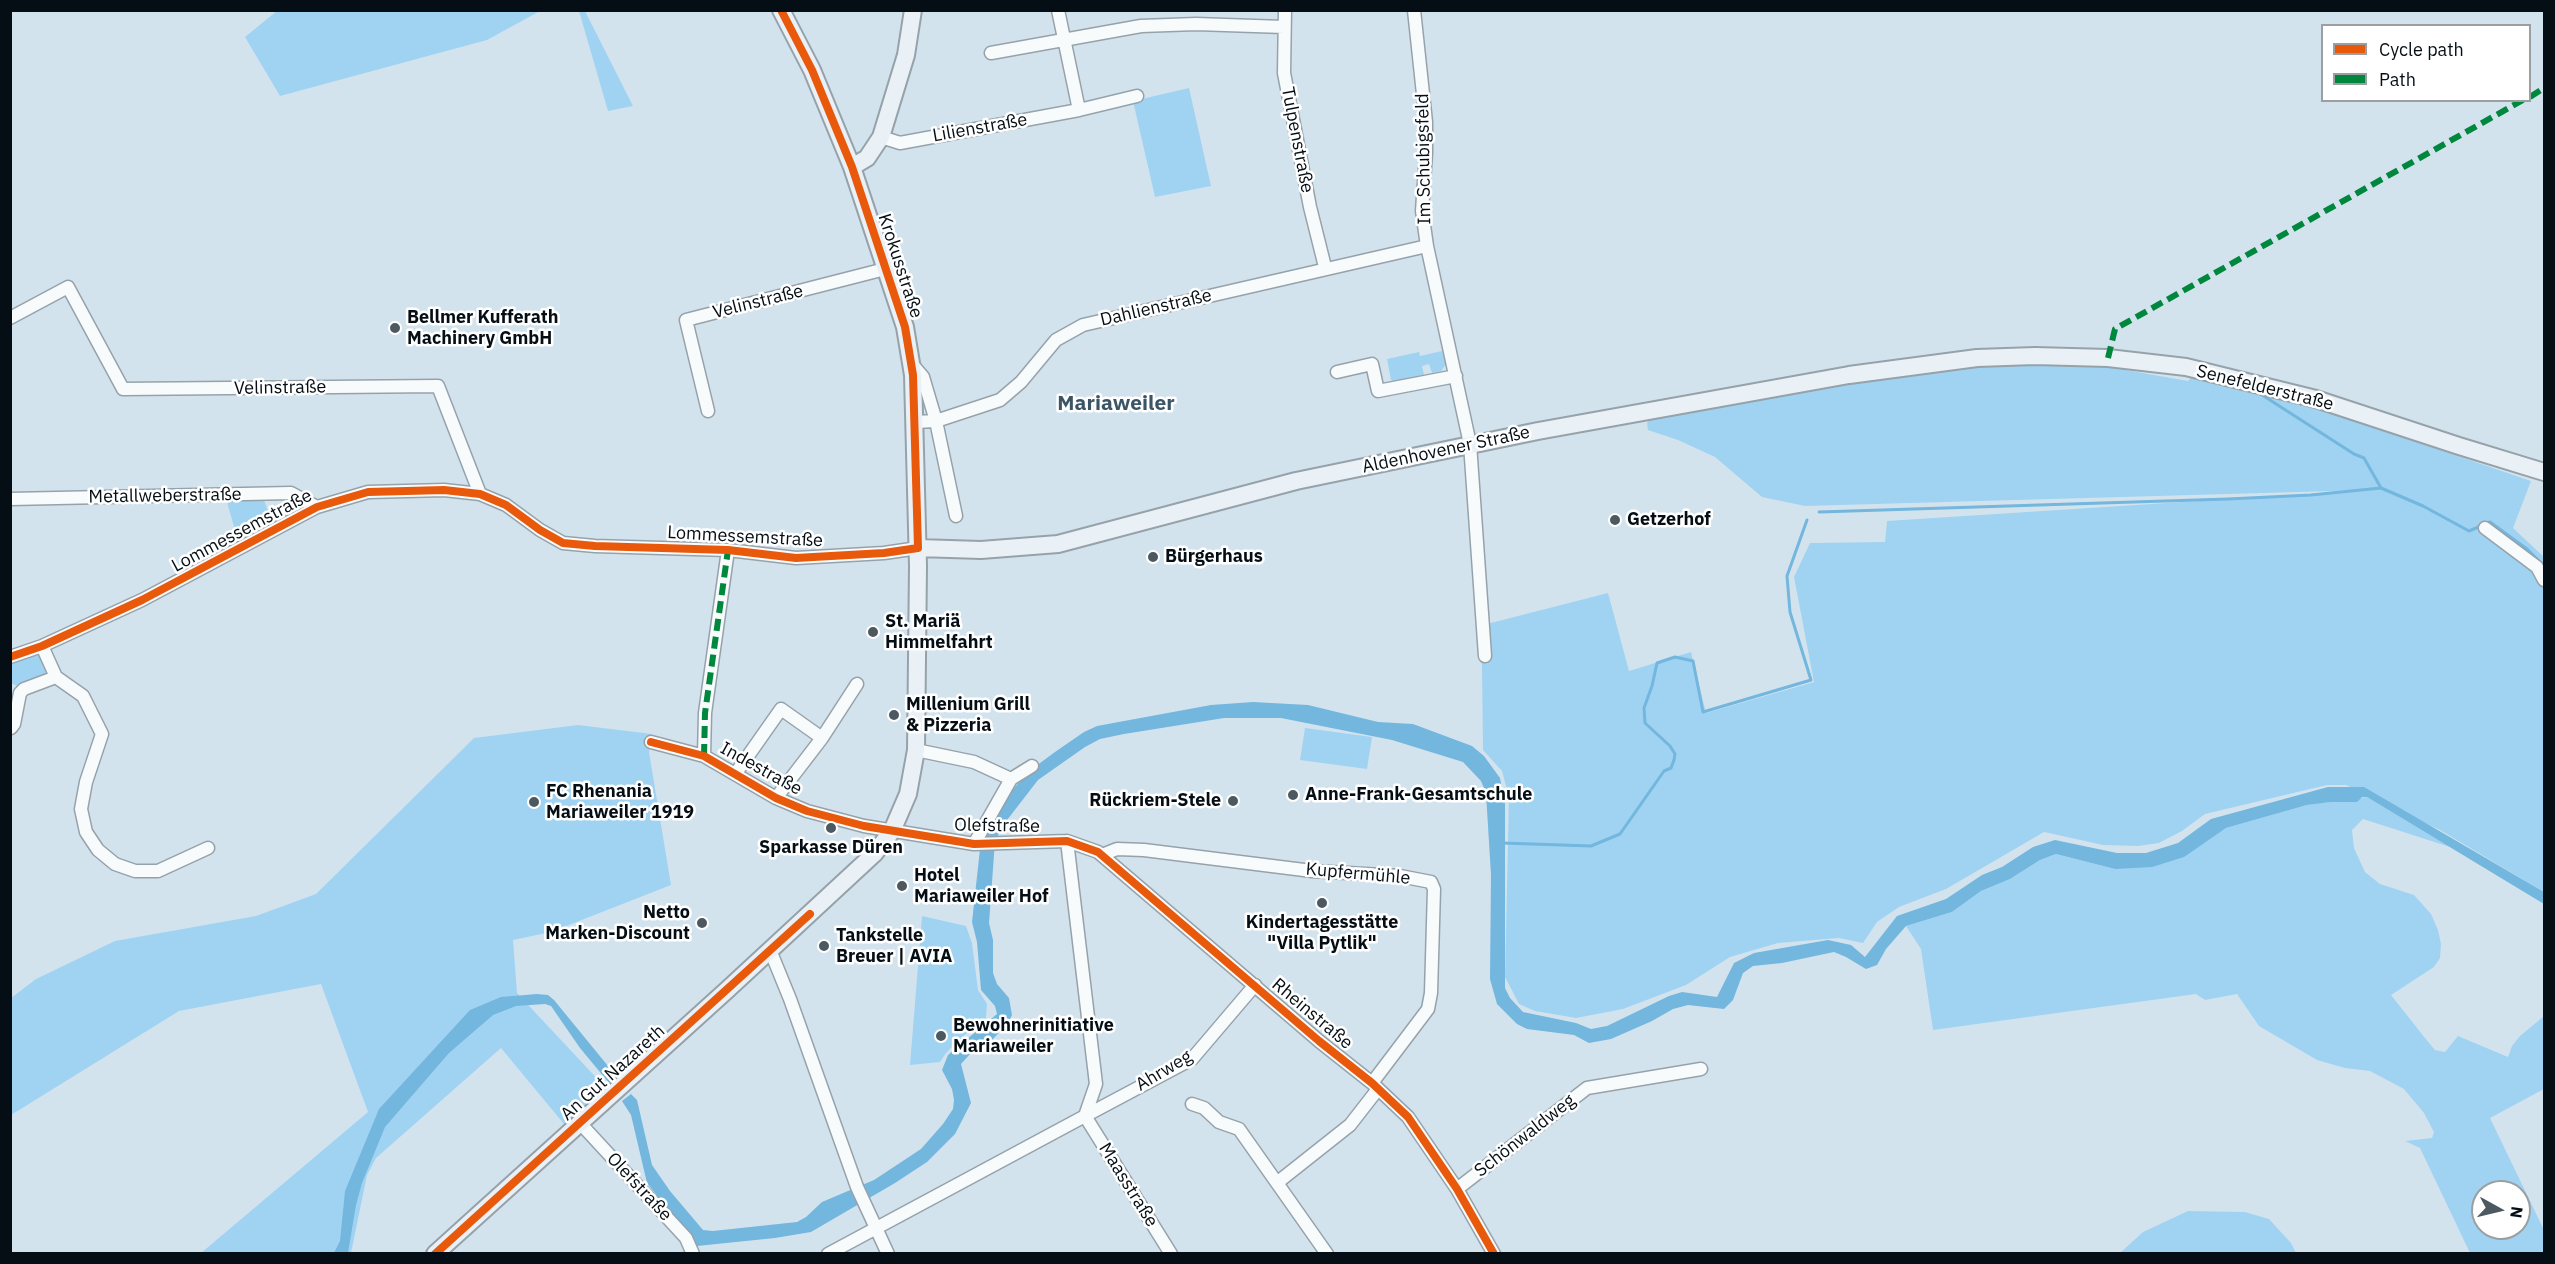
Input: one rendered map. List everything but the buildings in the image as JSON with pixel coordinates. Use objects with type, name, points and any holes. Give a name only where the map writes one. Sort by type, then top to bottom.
[{"type":"main road","name":"Krokusstraße","points":[[781,10],[812,70],[852,167],[905,327],[911,362],[915,422],[918,548]]},
{"type":"main road","points":[[852,167],[867,158],[880,137],[906,55],[913,10]]},
{"type":"main road","name":"Senefelderstraße","points":[[1977,358],[2035,356],[2108,358],[2186,368],[2316,399],[2544,472]]},
{"type":"main road","name":"Aldenhovener Straße","points":[[918,548],[981,550],[1058,544],[1296,481],[1470,444],[1849,375],[1977,358]]},
{"type":"main road","name":"An Gut Nazareth","points":[[435,1254],[874,854],[892,831],[908,794],[916,750],[918,548]]},
{"type":"street","points":[[1058,10],[1079,110]]},
{"type":"street","name":"Tulpenstraße","points":[[1286,10],[1284,74],[1325,267]]},
{"type":"street","name":"Im Schubigsfeld","points":[[1414,10],[1426,122],[1422,199],[1427,246],[1470,444],[1485,656]]},
{"type":"street","points":[[991,53],[1141,26],[1196,24],[1284,27]]},
{"type":"street","name":"Lilienstraße","points":[[880,137],[900,143],[1079,110],[1137,96]]},
{"type":"street","name":"Dahlienstraße","points":[[915,422],[936,421],[1000,400],[1021,382],[1056,340],[1083,325],[1325,267],[1427,246]]},
{"type":"street","name":"Velinstraße","points":[[708,411],[686,320],[885,269]]},
{"type":"street","name":"Velinstraße","points":[[10,318],[68,287],[123,389],[438,386],[480,494]]},
{"type":"street","name":"Krokusstraße","points":[[911,362],[922,377],[936,421],[956,516]]},
{"type":"street","points":[[1337,372],[1372,364],[1378,391],[1456,376]]},
{"type":"street","name":"Lommessemstraße","points":[[10,657],[42,646],[142,600],[317,507],[368,492],[444,490],[480,494],[506,505],[540,531],[563,543],[728,550],[796,558],[884,553],[918,548]]},
{"type":"street","name":"Metallweberstraße","points":[[10,499],[291,493],[317,507]]},
{"type":"street","points":[[2485,528],[2537,567],[2544,580]]},
{"type":"street","name":"Indestraße","points":[[704,756],[705,713],[728,550]]},
{"type":"street","points":[[42,646],[56,677],[83,696],[102,734],[86,782],[81,810],[86,832],[98,850],[115,864],[135,871],[158,872],[208,848]]},
{"type":"street","points":[[11,728],[14,724],[20,693],[24,689],[56,677]]},
{"type":"street","points":[[776,798],[822,738],[857,684]]},
{"type":"street","points":[[736,773],[781,709],[822,738]]},
{"type":"street","name":"Indestraße","points":[[651,742],[704,756],[776,798],[807,811],[892,831]]},
{"type":"street","points":[[916,750],[975,762],[1011,779]]},
{"type":"street","points":[[976,844],[1011,779],[1032,766]]},
{"type":"street","name":"Olefstraße","points":[[892,831],[976,844],[1067,841]]},
{"type":"street","points":[[828,1254],[1085,1116],[1096,1084],[1067,841]]},
{"type":"street","name":"Rheinstraße","points":[[1067,841],[1087,846],[1102,855],[1375,1086],[1408,1117],[1457,1189],[1494,1254]]},
{"type":"street","name":"Kupfermühle","points":[[1102,855],[1118,849],[1144,850],[1312,871],[1400,876],[1431,882],[1434,890],[1431,993],[1428,1009],[1375,1086]]},
{"type":"street","points":[[770,950],[790,999],[857,1186],[888,1254]]},
{"type":"street","name":"Ahrweg","points":[[1085,1116],[1192,1059],[1255,985]]},
{"type":"street","name":"Schönwaldweg","points":[[1457,1189],[1587,1088],[1701,1069]]},
{"type":"street","points":[[1278,1182],[1350,1125],[1375,1086]]},
{"type":"street","points":[[1192,1104],[1204,1108],[1218,1122],[1239,1130],[1327,1254]]},
{"type":"street","name":"Maasstraße","points":[[1085,1116],[1171,1254]]},
{"type":"street","name":"Olefstraße","points":[[580,1123],[686,1238],[693,1254]]},
{"type":"shaded area","points":[[278,10],[540,11],[487,40],[280,96],[245,37]]},
{"type":"shaded area","points":[[579,11],[585,11],[633,106],[608,111]]},
{"type":"shaded area","points":[[1189,88],[1211,186],[1155,197],[1133,101]]},
{"type":"shaded area","points":[[1442,351],[1446,364],[1441,371],[1432,373],[1429,364],[1422,366],[1424,375],[1395,382],[1391,380],[1387,359],[1419,352],[1420,356]]},
{"type":"shaded area","points":[[2097,365],[2188,381],[2192,377],[2279,395],[2531,481],[2513,528],[2544,557],[2544,892],[2440,830],[2346,785],[2327,785],[2205,814],[2182,831],[2159,843],[2138,846],[2103,845],[2044,832],[1946,889],[1899,907],[1877,922],[1863,943],[1839,938],[1778,943],[1730,957],[1686,985],[1623,1009],[1576,1018],[1535,1011],[1519,1004],[1505,977],[1509,797],[1502,771],[1483,750],[1479,626],[1608,593],[1629,671],[1691,652],[1706,713],[1814,682],[1794,577],[1810,543],[1885,542],[1887,521],[2369,490],[1805,506],[1762,497],[1715,457],[1678,440],[1648,430],[1647,423],[1652,417],[1857,381],[1968,366]]},
{"type":"shaded area","points":[[264,500],[272,522],[238,541],[227,502]]},
{"type":"shaded area","points":[[36,655],[40,656],[50,673],[19,687],[11,683],[11,664]]},
{"type":"shaded area","points":[[1253,702],[1308,705],[1378,722],[1413,724],[1472,746],[1484,756],[1500,778],[1505,804],[1505,988],[1510,998],[1523,1012],[1576,1023],[1591,1029],[1607,1026],[1682,992],[1717,997],[1734,963],[1754,953],[1828,940],[1851,945],[1865,957],[1897,916],[1946,899],[1982,875],[2002,867],[2033,847],[2055,840],[2117,853],[2146,853],[2178,843],[2211,819],[2328,787],[2364,787],[2544,892],[2544,904],[2367,797],[2362,797],[2357,802],[2307,805],[2226,828],[2184,857],[2152,867],[2115,869],[2056,854],[2040,860],[2010,879],[1981,891],[1952,912],[1906,926],[1886,949],[1877,965],[1866,969],[1834,952],[1782,963],[1753,966],[1743,973],[1733,1000],[1724,1009],[1688,1005],[1673,1009],[1611,1039],[1589,1043],[1574,1035],[1527,1029],[1517,1024],[1497,1004],[1490,979],[1491,875],[1486,793],[1481,781],[1463,762],[1392,740],[1281,718],[1224,718],[1124,734],[1100,739],[1085,747],[1038,780],[1004,824],[995,841],[989,923],[993,940],[993,973],[997,984],[1009,998],[1012,1015],[1008,1023],[993,1039],[970,1054],[961,1064],[971,1103],[955,1134],[927,1162],[811,1232],[697,1246],[647,1183],[631,1115],[622,1101],[631,1094],[637,1100],[652,1165],[670,1191],[703,1230],[713,1231],[797,1222],[822,1202],[874,1180],[921,1149],[943,1124],[953,1109],[954,1100],[952,1089],[942,1070],[948,1055],[997,1014],[995,1006],[981,990],[977,942],[972,922],[982,831],[1015,787],[1032,769],[1084,732],[1097,726],[1211,705]]},
{"type":"shaded area","points":[[578,725],[652,734],[649,752],[671,885],[551,932],[513,940],[517,993],[605,1087],[564,1124],[501,1048],[376,1158],[367,1175],[351,1253],[201,1253],[368,1112],[321,984],[179,1011],[11,1115],[11,998],[36,979],[115,941],[256,916],[316,894],[474,738]]},
{"type":"shaded area","points":[[1305,728],[1372,737],[1367,769],[1300,760]]},
{"type":"shaded area","points":[[2367,797],[2450,847],[2363,819],[2352,830],[2354,848],[2365,872],[2380,884],[2414,895],[2431,914],[2438,930],[2441,944],[2440,958],[2434,967],[2391,995],[2435,1050],[2445,1052],[2458,1036],[2508,1057],[2512,1046],[2520,1036],[2544,1016],[2544,1089],[2490,1118],[2520,1180],[2471,1180],[2471,1240],[2531,1240],[2531,1203],[2544,1230],[2544,1253],[2470,1253],[2420,1148],[2405,1141],[2432,1138],[2434,1132],[2424,1113],[2404,1089],[2370,1071],[2345,1068],[2317,1060],[2259,1026],[2237,994],[2205,1000],[2196,994],[1933,1030],[1921,949],[1906,926],[1952,912],[1981,891],[2010,879],[2040,860],[2056,854],[2115,869],[2205,840],[2226,828],[2307,805]]},
{"type":"shaded area","points":[[922,916],[966,926],[972,943],[978,990],[987,1004],[986,1018],[961,1038],[940,1062],[910,1065]]},
{"type":"shaded area","points":[[548,995],[554,1000],[617,1077],[609,1083],[580,1048],[551,1006],[545,1004],[516,1006],[493,1015],[449,1053],[385,1127],[362,1183],[348,1253],[334,1253],[340,1241],[345,1191],[379,1109],[470,1010],[501,997]]},
{"type":"shaded area","points":[[2188,1211],[2245,1212],[2269,1219],[2291,1243],[2296,1253],[2120,1253],[2143,1232]]},
{"type":"waterway","points":[[2259,393],[2354,454],[2364,458],[2381,488],[2423,506],[2469,531],[2490,522],[2527,549],[2544,566]]},
{"type":"waterway","points":[[1819,512],[2228,499],[2311,495],[2381,488]]},
{"type":"waterway","points":[[1502,843],[1591,846],[1620,834],[1664,771],[1671,768],[1674,760],[1675,754],[1670,746],[1645,723],[1644,708],[1657,663],[1675,657],[1693,661],[1703,712],[1811,680],[1790,612],[1787,576],[1807,520]]},
{"type":"marked path","points":[[2531,96],[2544,88]]},
{"type":"marked path","points":[[2108,358],[2115,329],[2519,102]]},
{"type":"marked path","points":[[704,756],[705,713],[728,550]]},
{"type":"cycle path","points":[[10,657],[42,646],[142,600],[317,507],[368,492],[444,490],[480,494],[506,505],[540,530],[563,543],[728,550],[796,558],[884,553],[918,548],[913,375],[905,327],[852,167],[812,70],[781,10]]},
{"type":"cycle path","points":[[651,742],[704,756],[776,798],[807,811],[864,826],[974,844],[1067,841],[1098,852],[1319,1041],[1372,1083],[1408,1117],[1457,1189],[1494,1254]]},
{"type":"cycle path","points":[[435,1254],[810,914]]},
{"type":"place","name":"Bellmer Kufferath Machinery GmbH","points":[[395,328]]},
{"type":"place","name":"Getzerhof","points":[[1615,520]]},
{"type":"place","name":"Bürgerhaus","points":[[1153,557]]},
{"type":"place","name":"St. Mariä Himmelfahrt","points":[[873,632]]},
{"type":"place","name":"Millenium Grill & Pizzeria","points":[[894,715]]},
{"type":"place","name":"Anne-Frank-Gesamtschule","points":[[1293,795]]},
{"type":"place","name":"Rückriem-Stele","points":[[1233,801]]},
{"type":"place","name":"FC Rhenania Mariaweiler 1919","points":[[534,802]]},
{"type":"place","name":"Sparkasse Düren","points":[[831,828]]},
{"type":"place","name":"Hotel Mariaweiler Hof","points":[[902,886]]},
{"type":"place","name":"Kindertagesstätte \"Villa Pytlik\"","points":[[1322,903]]},
{"type":"place","name":"Netto Marken-Discount","points":[[702,923]]},
{"type":"place","name":"Tankstelle Breuer | AVIA","points":[[824,946]]},
{"type":"place","name":"Bewohnerinitiative Mariaweiler","points":[[941,1036]]},
{"type":"district","name":"Mariaweiler","points":[[1116,404]]}]
